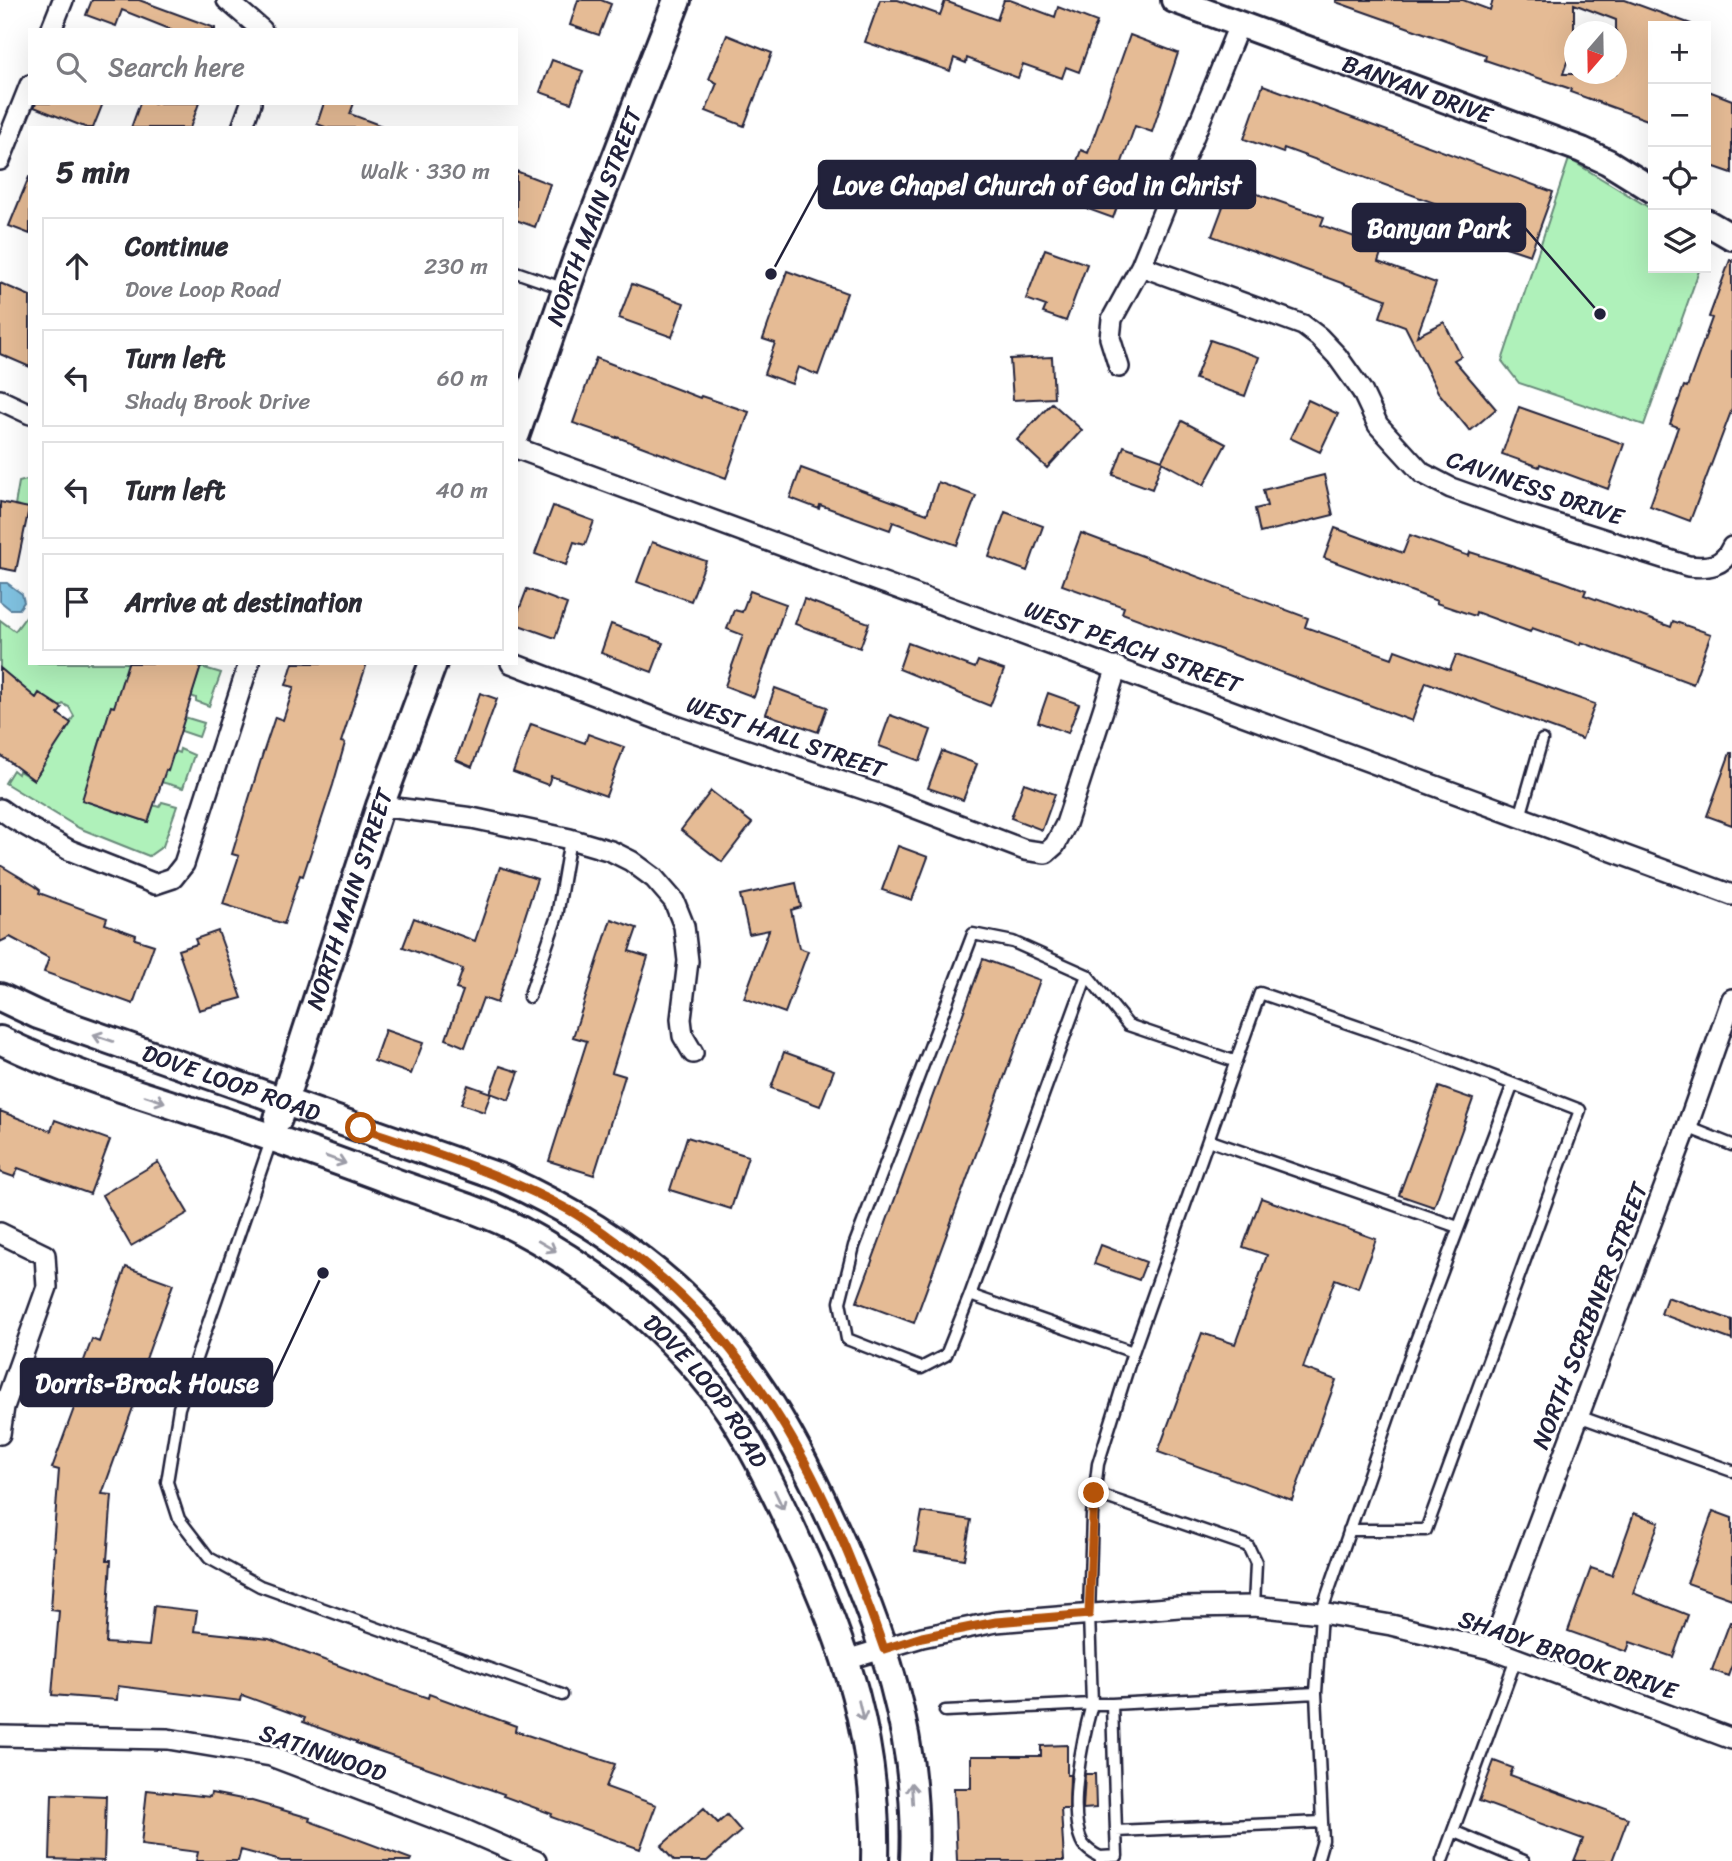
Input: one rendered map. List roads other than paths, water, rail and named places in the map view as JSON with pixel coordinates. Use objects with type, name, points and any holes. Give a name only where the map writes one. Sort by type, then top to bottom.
[{"type":"main road","name":"NORTH MAIN STREET","points":[[518,428],[566,290],[677,0]]},
{"type":"main road","name":"NORTH MAIN STREET","points":[[272,1137],[380,806],[432,665]]},
{"type":"main road","name":"DOVE LOOP ROAD","points":[[0,997],[38,1015],[457,1161],[533,1192],[608,1236],[676,1289],[740,1360],[787,1428],[850,1558],[884,1649],[906,1734],[914,1816],[914,1861]]},
{"type":"main road","name":"DOVE LOOP ROAD","points":[[0,1040],[26,1053],[108,1084],[272,1137],[519,1229],[594,1276],[648,1319],[680,1350],[709,1385],[752,1448],[813,1574],[846,1660],[867,1741],[875,1817],[875,1861]]},
{"type":"street","points":[[52,28],[63,0]]},
{"type":"street","points":[[227,0],[260,28]]},
{"type":"street","name":"BANYAN DRIVE","points":[[1174,0],[1582,150],[1608,162],[1648,187]]},
{"type":"street","points":[[1119,367],[1110,338],[1112,319],[1141,266],[1238,25]]},
{"type":"street","points":[[0,160],[28,90]]},
{"type":"street","points":[[243,126],[250,105]]},
{"type":"street","points":[[1711,225],[1732,237]]},
{"type":"street","name":"CAVINESS DRIVE","points":[[1141,266],[1303,325],[1337,356],[1362,391],[1378,425],[1422,473],[1451,488],[1688,566],[1707,568],[1722,562],[1732,547]]},
{"type":"street","points":[[0,400],[28,413]]},
{"type":"street","name":"WEST PEACH STREET","points":[[518,449],[1732,895]]},
{"type":"street","points":[[0,809],[69,850],[155,884],[173,878],[184,864],[248,665]]},
{"type":"street","name":"WEST HALL STREET","points":[[516,665],[670,724],[881,795],[1025,849],[1046,853],[1055,845],[1066,824],[1117,667]]},
{"type":"street","points":[[380,806],[472,818],[570,839],[611,851],[631,861],[654,878],[674,901],[684,926],[688,961],[681,1019],[683,1036],[693,1053]]},
{"type":"street","name":"NORTH SCRIBNER STREET","points":[[1491,1649],[1687,1127],[1732,999]]},
{"type":"street","points":[[0,1233],[45,1255],[47,1287],[4,1407],[0,1434]]},
{"type":"street","name":"SHADY BROOK DRIVE","points":[[846,1660],[922,1637],[996,1622],[1179,1607],[1254,1606],[1321,1613],[1391,1625],[1491,1649],[1732,1739]]},
{"type":"street","name":"SATINWOOD","points":[[0,1736],[167,1739],[271,1756],[465,1830],[536,1861]]},
{"type":"lane","points":[[518,273],[566,290]]},
{"type":"lane","points":[[1520,817],[1542,740]]},
{"type":"lane","points":[[529,997],[557,916],[570,839]]},
{"type":"lane","points":[[1087,975],[946,1355],[921,1368],[847,1339],[840,1302],[854,1246],[972,934],[1013,942],[1087,975],[1128,1025],[1234,1061]]},
{"type":"lane","points":[[1112,1704],[1116,1856],[1100,1859],[1083,1843],[1077,1805],[1077,1772],[1092,1704],[1089,1614],[1094,1493],[1098,1464],[1132,1352],[1260,993],[1414,1046],[1580,1110],[1426,1530],[1349,1530]]},
{"type":"lane","points":[[1317,1861],[1323,1840],[1316,1693],[1321,1613],[1404,1372],[1513,1084]]},
{"type":"lane","points":[[1687,1127],[1732,1145]]},
{"type":"lane","points":[[272,1137],[179,1408],[167,1482],[178,1519],[209,1558],[260,1586],[562,1695]]},
{"type":"lane","points":[[1208,1140],[1458,1227]]},
{"type":"lane","points":[[970,1295],[1132,1352]]},
{"type":"lane","points":[[1578,1416],[1732,1471]]},
{"type":"lane","points":[[1094,1493],[1248,1546],[1256,1563],[1254,1606]]},
{"type":"lane","points":[[1442,1861],[1516,1659]]},
{"type":"lane","points":[[945,1711],[1316,1693]]},
{"type":"lane","points":[[1116,1831],[1322,1822]]},
{"type":"lane","points":[[1453,1831],[1524,1861]]},
{"type":"water","points":[[0,583],[7,583],[22,594],[24,602],[19,609],[10,609],[0,601]]},
{"type":"place","name":"Love Chapel Church of God in Christ","points":[[771,274]]},
{"type":"place","name":"Banyan Park","points":[[1600,314]]},
{"type":"place","name":"Dorris-Brock House","points":[[323,1273]]}]
